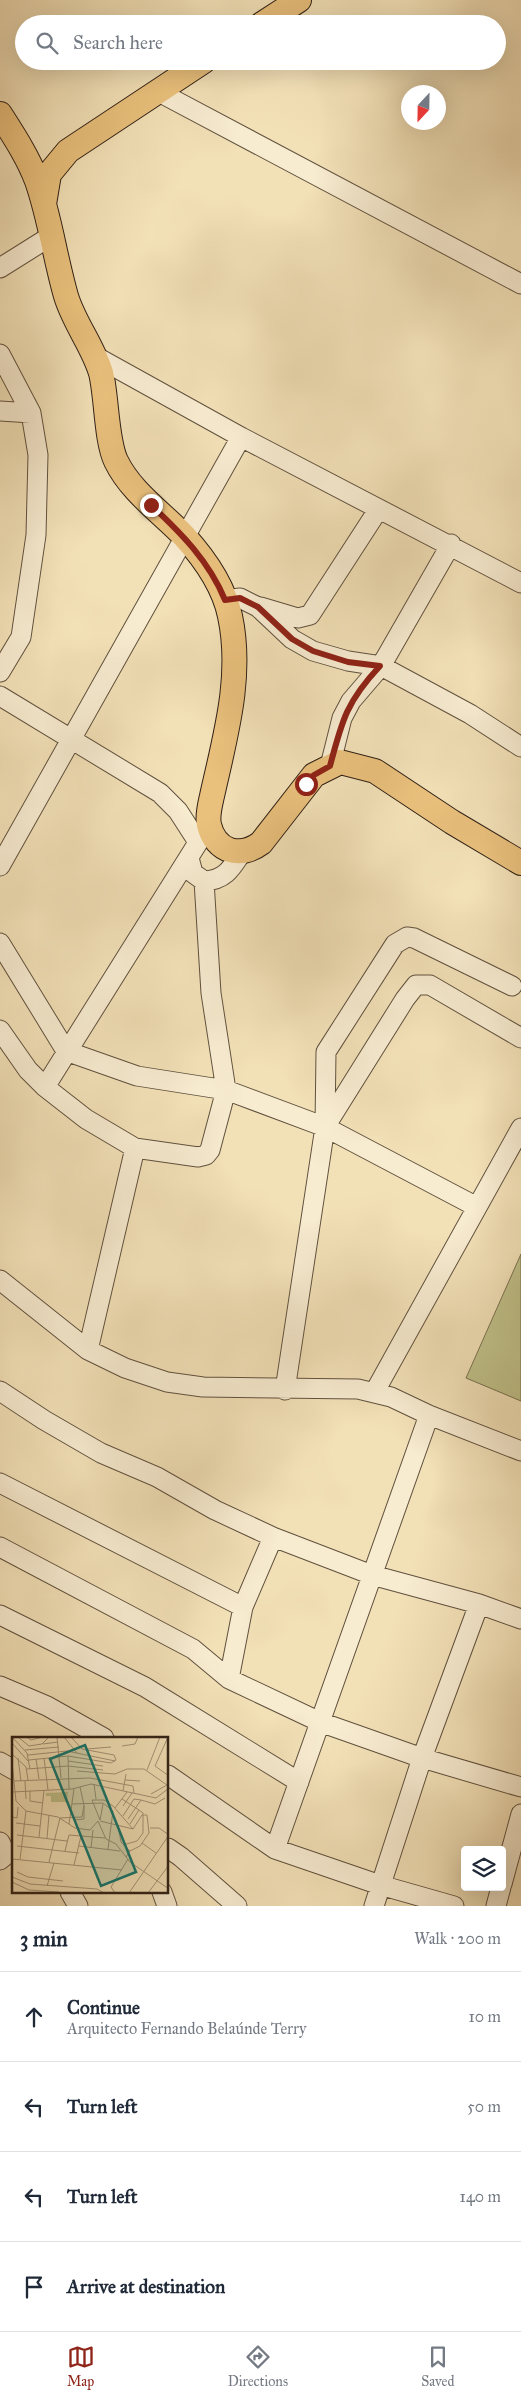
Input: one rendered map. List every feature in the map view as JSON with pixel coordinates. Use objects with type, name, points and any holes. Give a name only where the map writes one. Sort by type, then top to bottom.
[{"type":"main road","points":[[276,15],[299,0]]},
{"type":"main road","points":[[44,204],[50,174],[68,151],[190,70]]},
{"type":"main road","points":[[0,114],[18,142],[33,174],[44,204],[71,310],[101,374],[115,458],[124,476],[184,536],[204,560],[225,600],[235,638],[236,663],[226,736],[204,834],[215,838],[234,851],[252,850],[261,843],[314,775],[340,762],[375,771],[452,822],[521,863]]},
{"type":"main road","points":[[18,142],[47,155],[68,151]]},
{"type":"street","points":[[157,91],[521,284]]},
{"type":"street","points":[[0,268],[51,236]]},
{"type":"street","points":[[0,354],[31,413],[38,455],[36,535],[21,637],[0,672]]},
{"type":"street","points":[[93,355],[378,510],[451,544],[521,583]]},
{"type":"street","points":[[0,411],[31,413]]},
{"type":"street","points":[[0,866],[241,436]]},
{"type":"street","points":[[225,600],[240,598],[258,607],[298,618],[310,615],[378,510]]},
{"type":"street","points":[[330,766],[347,710],[362,685],[380,666],[451,544]]},
{"type":"street","points":[[258,607],[292,639],[313,651],[348,662],[380,666],[470,714],[521,747]]},
{"type":"street","points":[[0,696],[160,793],[204,834],[66,1051],[45,1088]]},
{"type":"street","points":[[189,858],[194,873],[204,881],[216,880],[229,871],[234,851]]},
{"type":"street","points":[[0,1030],[28,1070],[45,1088],[86,1119],[135,1148],[198,1157],[206,1155],[210,1150],[226,1090],[211,993],[204,881]]},
{"type":"street","points":[[285,1390],[325,1127],[326,1052],[395,944],[408,938],[414,938],[512,986]]},
{"type":"street","points":[[0,944],[66,1051],[137,1076],[226,1090],[325,1127],[477,1208]]},
{"type":"street","points":[[325,1127],[405,999],[416,985],[430,985],[521,1038]]},
{"type":"street","points":[[374,1392],[521,1128]]},
{"type":"street","points":[[88,1350],[135,1148]]},
{"type":"street","points":[[0,1280],[88,1350],[125,1368],[167,1382],[203,1387],[285,1390],[358,1389],[374,1392],[391,1396],[429,1415],[521,1451]]},
{"type":"street","points":[[0,1391],[101,1454],[157,1477],[214,1510],[273,1537],[372,1575],[520,1615]]},
{"type":"street","points":[[274,1849],[300,1782],[429,1415]]},
{"type":"street","points":[[0,1483],[243,1607]]},
{"type":"street","points":[[228,1679],[243,1607],[273,1537]]},
{"type":"street","points":[[0,1547],[193,1649],[228,1679],[320,1722],[422,1758],[521,1786]]},
{"type":"street","points":[[374,1906],[422,1758],[479,1604]]},
{"type":"street","points":[[0,1615],[144,1687],[300,1782]]},
{"type":"street","points":[[0,1686],[47,1706],[102,1737]]},
{"type":"street","points":[[0,1762],[12,1769]]},
{"type":"street","points":[[169,1776],[274,1849],[380,1885],[454,1906]]},
{"type":"street","points":[[506,1871],[521,1814]]},
{"type":"street","points":[[0,1830],[12,1836]]},
{"type":"street","points":[[0,1842],[6,1855],[0,1860]]},
{"type":"street","points":[[169,1849],[238,1906]]},
{"type":"street","points":[[496,1906],[500,1891]]},
{"type":"street","points":[[71,1894],[78,1906]]},
{"type":"street","points":[[163,1894],[167,1906]]},
{"type":"green space","points":[[521,1254],[521,1401],[466,1378]]},
{"type":"route","points":[[151,505],[184,536],[204,560],[225,600],[240,598],[258,607],[292,639],[313,651],[348,662],[380,666],[362,685],[342,718],[330,766],[314,775],[306,784]]}]
